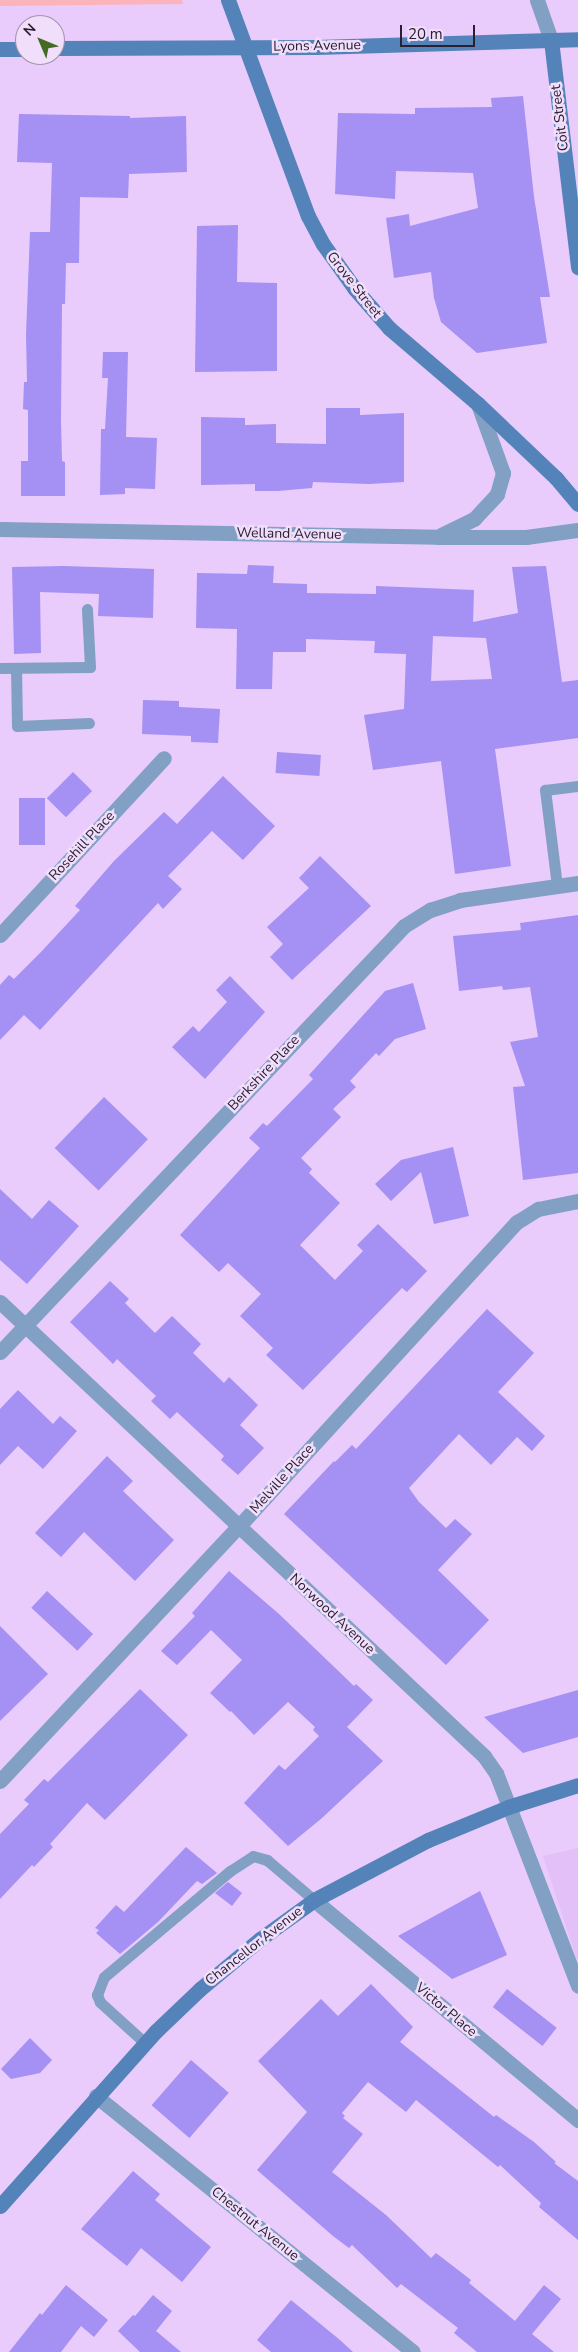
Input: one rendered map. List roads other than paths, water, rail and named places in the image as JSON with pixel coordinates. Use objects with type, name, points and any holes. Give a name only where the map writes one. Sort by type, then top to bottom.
[{"type":"main road","name":"Grove Street","points":[[228,0],[308,216],[323,244],[354,289],[389,328],[478,404],[556,478],[578,504]]},
{"type":"main road","name":"Lyons Avenue","points":[[65,48],[246,47],[578,39]]},
{"type":"main road","name":"Coit Street","points":[[551,40],[572,172],[578,267]]},
{"type":"main road","points":[[0,49],[15,49]]},
{"type":"main road","name":"Chancellor Avenue","points":[[1,2203],[145,2042],[200,1988],[260,1939],[314,1900],[428,1840],[508,1807],[578,1785]]},
{"type":"street","name":"Coit Street","points":[[537,0],[551,40]]},
{"type":"street","points":[[438,537],[474,519],[497,494],[504,473],[478,404]]},
{"type":"street","name":"Welland Avenue","points":[[0,529],[438,537],[526,537],[578,530]]},
{"type":"street","name":"Rosehill Place","points":[[0,935],[164,758]]},
{"type":"street","name":"Berkshire Place","points":[[0,1352],[404,926],[430,910],[460,900],[578,883]]},
{"type":"street","name":"Melville Place","points":[[0,1782],[239,1526],[517,1222],[538,1209],[578,1200]]},
{"type":"street","name":"Norwood Avenue","points":[[0,1302],[484,1756],[496,1773],[578,1986]]},
{"type":"street","name":"Victor Place","points":[[314,1900],[576,2118]]},
{"type":"street","name":"Chestnut Avenue","points":[[96,2096],[413,2352]]},
{"type":"lane","points":[[0,668],[90,667],[87,609]]},
{"type":"lane","points":[[16,668],[17,726],[89,723]]},
{"type":"lane","points":[[557,886],[545,790],[578,786]]},
{"type":"lane","points":[[145,2042],[100,2002],[97,1995],[104,1976],[230,1871],[253,1856],[267,1860],[314,1900]]}]
